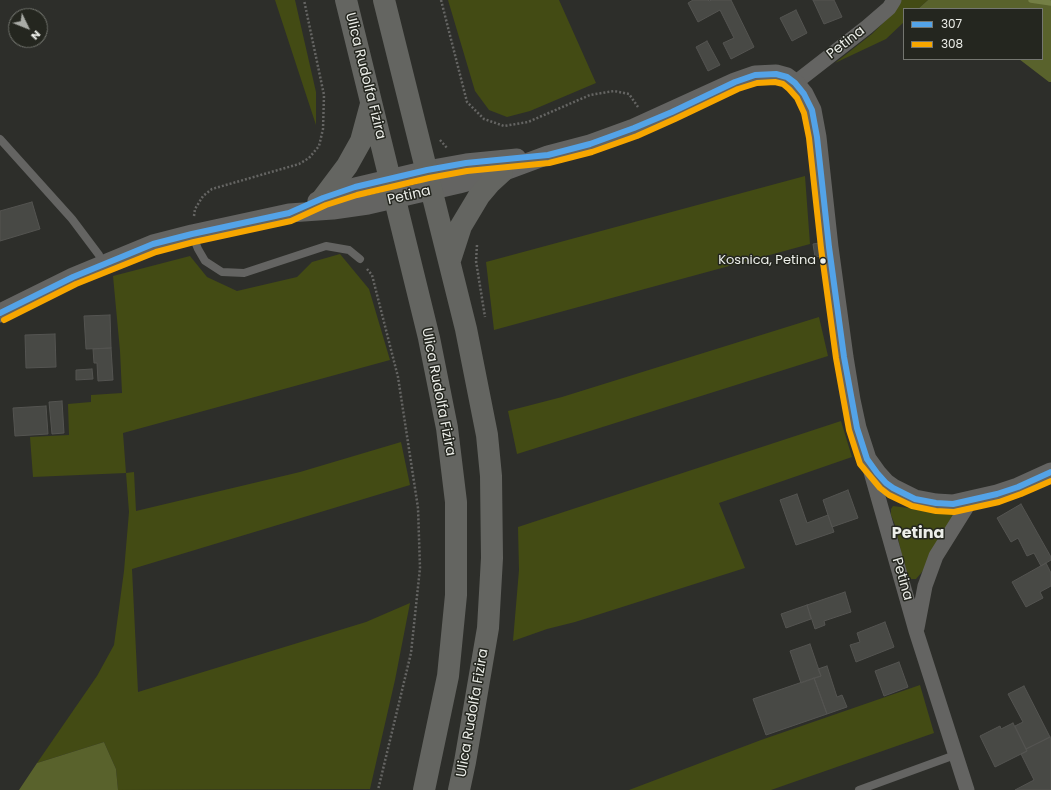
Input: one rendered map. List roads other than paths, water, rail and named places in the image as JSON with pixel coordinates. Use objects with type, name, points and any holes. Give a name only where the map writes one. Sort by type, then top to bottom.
[{"type":"main road","name":"Ulica Rudolfa Fizira","points":[[346,0],[429,338],[446,421],[456,502],[456,595],[448,676],[424,790]]},
{"type":"main road","name":"Ulica Rudolfa Fizira","points":[[384,0],[450,260],[466,329],[487,435],[491,484],[492,558],[488,628],[459,790]]},
{"type":"main road","points":[[323,198],[347,166],[361,141],[372,103]]},
{"type":"main road","points":[[450,260],[461,226],[479,196],[502,172]]},
{"type":"street","name":"Petina","points":[[795,83],[867,28],[889,8],[894,0]]},
{"type":"street","name":"Petina","points":[[0,313],[74,277],[153,244],[289,212],[354,208],[393,189],[430,180],[502,172],[548,155],[590,144],[649,122],[736,82],[756,75],[776,74],[787,77],[795,83],[804,94],[812,110],[817,137],[829,247],[844,357],[851,400],[859,433],[916,631],[967,790]]},
{"type":"street","name":"Petina","points":[[430,180],[455,165],[548,155]]},
{"type":"street","name":"Petina","points":[[289,212],[323,198],[355,188],[393,189]]},
{"type":"street","name":"Petina","points":[[867,458],[886,483],[915,499],[936,503],[953,504],[971,500],[1018,487],[1051,472]]},
{"type":"street","name":"Petina","points":[[916,631],[924,586],[936,556],[971,500]]},
{"type":"lane","points":[[1,142],[72,219],[99,255],[102,266]]},
{"type":"lane","points":[[192,234],[205,261],[222,272],[244,272],[326,246],[350,250],[360,259]]},
{"type":"lane","points":[[859,790],[955,755]]},
{"type":"waterway","points":[[1031,0],[1051,3]]},
{"type":"place","name":"Kosnica, Petina","points":[[823,261]]},
{"type":"district","name":"Petina","points":[[918,534]]}]
